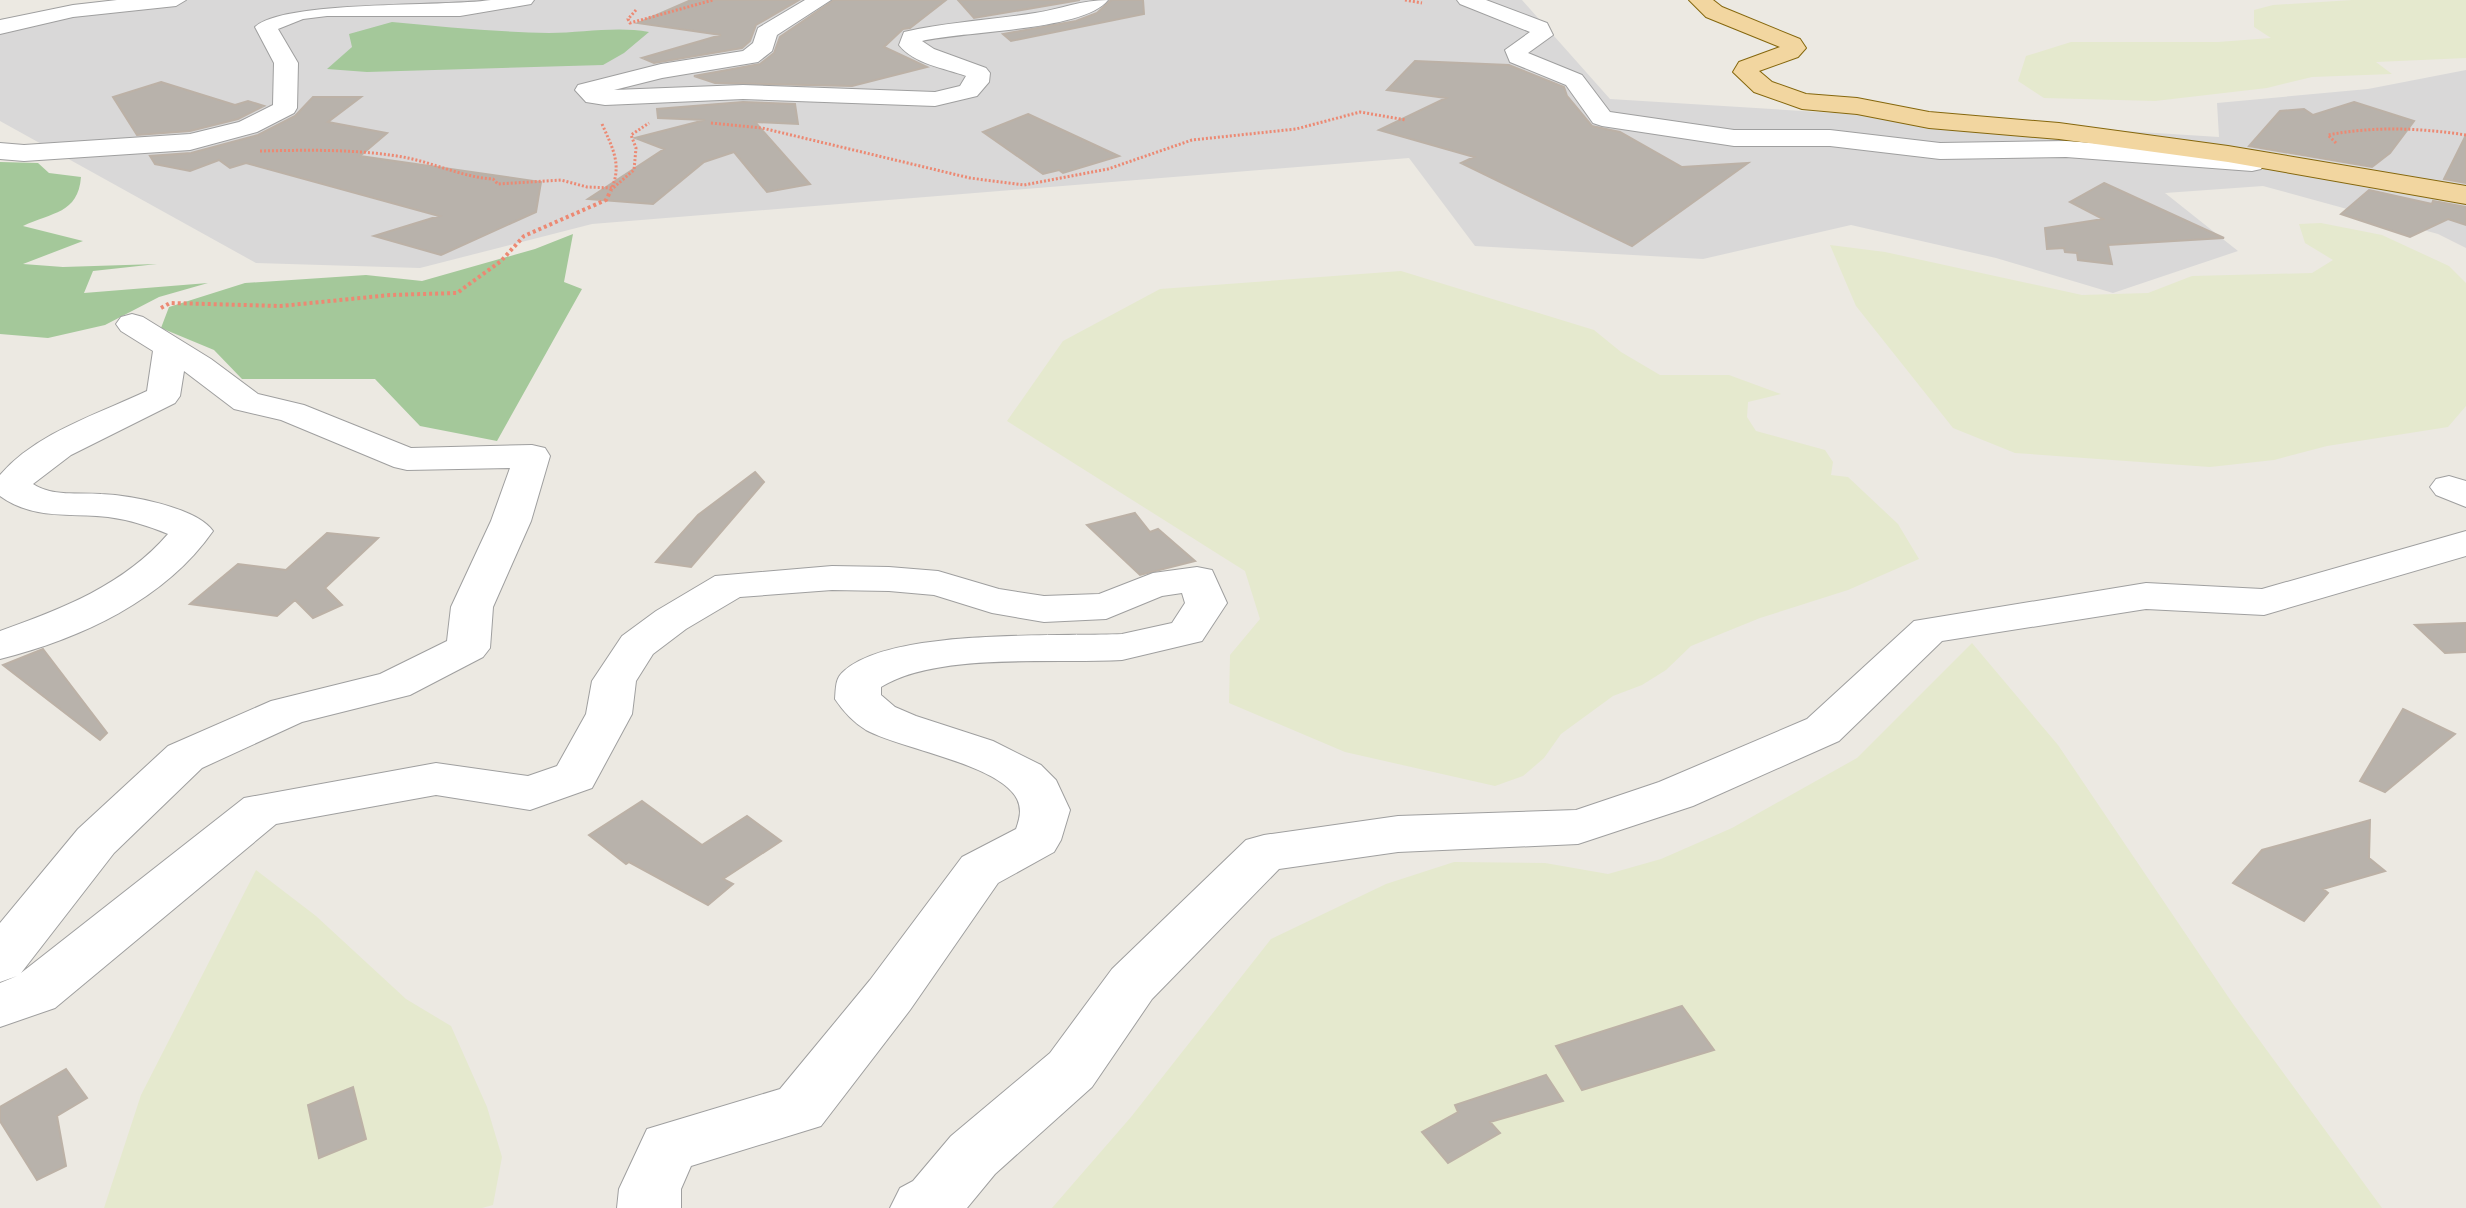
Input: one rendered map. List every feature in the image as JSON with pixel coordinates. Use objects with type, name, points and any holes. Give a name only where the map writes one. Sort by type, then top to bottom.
[{"type":"main road","points":[[1700,0],[1714,12],[1792,44],[1794,48],[1790,52],[1748,67],[1745,72],[1763,87],[1786,97],[1929,120],[2059,131],[2282,162],[2466,195]]},
{"type":"street","points":[[0,27],[73,11],[176,0]]},
{"type":"street","points":[[0,151],[24,153],[190,142],[248,127],[285,108],[286,63],[266,27],[276,17],[333,7],[451,10],[500,6],[524,0]]},
{"type":"street","points":[[821,0],[781,21],[766,33],[764,46],[750,57],[647,74],[587,90],[596,93],[595,97],[605,98],[743,92],[935,99],[968,91],[977,82],[978,73],[922,54],[910,45],[912,37],[964,25],[1074,12],[1098,0]]},
{"type":"street","points":[[1467,0],[1539,28],[1542,35],[1516,50],[1518,57],[1574,80],[1602,118],[1734,138],[1830,138],[1940,151],[2053,149],[2153,153],[2253,163],[2282,162]]},
{"type":"street","points":[[0,961],[96,841],[185,757],[287,711],[394,685],[468,648],[472,607],[511,521],[532,456],[407,459],[292,412],[246,402],[199,366],[132,324]]},
{"type":"street","points":[[0,646],[74,618],[117,595],[158,569],[193,531],[157,514],[107,506],[62,507],[25,499],[11,486],[20,472],[65,445],[163,396],[170,349]]},
{"type":"street","points":[[2466,482],[2449,487],[2466,496]]},
{"type":"street","points":[[922,1208],[935,1200],[973,1155],[1071,1070],[1132,984],[1264,853],[1398,834],[1578,827],[1676,794],[1823,730],[1929,630],[2146,596],[2264,602],[2466,543]]},
{"type":"street","points":[[0,1005],[35,993],[261,810],[436,779],[530,793],[575,777],[609,714],[614,681],[637,645],[671,620],[730,585],[832,578],[889,579],[938,583],[992,600],[1044,609],[1106,606],[1153,585],[1197,579],[1206,603],[1187,632],[1123,647],[984,651],[897,660],[869,671],[859,681],[858,699],[882,719],[973,749],[1016,771],[1037,790],[1045,810],[1036,840],[980,870],[890,995],[800,1108],[669,1147],[650,1189],[649,1208]]},
{"type":"path","points":[[636,10],[628,19],[630,23],[713,0]]},
{"type":"path","points":[[1405,0],[1422,3]]},
{"type":"path","points":[[132,324],[170,303],[281,306],[390,295],[457,293],[501,261],[524,236],[606,200],[618,175],[606,127],[587,110],[583,97],[596,93]]},
{"type":"path","points":[[700,123],[762,128],[970,178],[1024,185],[1108,169],[1192,140],[1296,129],[1360,112],[1406,120]]},
{"type":"path","points":[[259,145],[257,150],[264,153],[323,150],[397,156],[455,169],[466,177],[493,179],[498,184],[561,180],[587,187],[613,188],[634,170],[636,148],[631,135],[649,123],[661,123]]},
{"type":"path","points":[[2343,146],[2333,142],[2328,135],[2396,130],[2466,135]]},
{"type":"shaded area","points":[[125,0],[1522,0],[1610,99],[2219,137],[2217,103],[2368,89],[2466,70],[2466,248],[2438,234],[2263,186],[2165,193],[2238,251],[2113,293],[1996,258],[1851,225],[1703,259],[1475,246],[1409,158],[592,224],[420,268],[256,263],[0,121],[0,19]]},
{"type":"green space","points":[[2352,0],[2466,0],[2466,58],[2376,62],[2392,74],[2312,77],[2267,88],[2155,101],[2044,98],[2018,81],[2026,56],[2071,42],[2218,42],[2271,38],[2254,27],[2254,10],[2273,5]]},
{"type":"green space","points":[[392,22],[529,32],[649,32],[624,53],[603,65],[367,72],[327,69],[352,47],[349,34]]},
{"type":"green space","points":[[0,162],[38,163],[49,173],[81,177],[79,189],[69,205],[23,226],[83,241],[23,264],[63,267],[157,264],[93,271],[84,293],[208,283],[159,297],[105,325],[48,338],[0,334]]},
{"type":"green space","points":[[2321,223],[2382,235],[2449,266],[2466,283],[2466,406],[2448,427],[2327,446],[2274,460],[2210,467],[2015,453],[1953,428],[1856,306],[1830,245],[1885,252],[2082,295],[2148,293],[2192,276],[2312,273],[2333,260],[2305,243],[2299,224]]},
{"type":"green space","points":[[573,234],[564,282],[582,289],[497,441],[420,426],[375,379],[242,379],[214,350],[161,328],[169,307],[245,283],[366,275],[422,281],[535,249]]},
{"type":"green space","points":[[1401,271],[1594,330],[1621,352],[1660,375],[1729,375],[1781,394],[1748,402],[1747,417],[1756,431],[1825,450],[1833,462],[1831,475],[1848,477],[1898,524],[1919,559],[1848,590],[1760,618],[1691,646],[1666,670],[1642,685],[1613,696],[1561,734],[1544,758],[1523,776],[1495,786],[1345,752],[1229,703],[1230,655],[1260,619],[1245,571],[1007,421],[1063,341],[1160,289]]},
{"type":"green space","points":[[1972,643],[2058,745],[2233,1004],[2382,1208],[1052,1208],[1131,1117],[1271,939],[1386,884],[1454,862],[1545,863],[1608,874],[1661,859],[1732,828],[1857,758]]},
{"type":"green space","points":[[256,870],[316,916],[406,999],[451,1026],[487,1107],[502,1157],[493,1205],[482,1208],[104,1208],[141,1095]]},
{"type":"building","points":[[691,0],[799,0],[756,25],[750,41],[742,48],[654,63],[642,58],[721,35],[638,23]]},
{"type":"building","points":[[834,0],[946,0],[910,28],[903,29],[884,47],[927,67],[852,86],[715,83],[694,76],[760,64],[774,53],[780,37]]},
{"type":"building","points":[[958,0],[1080,0],[974,18]]},
{"type":"building","points":[[1111,0],[1143,0],[1144,14],[1011,41],[1003,34],[1076,21],[1097,13]]},
{"type":"building","points":[[1415,61],[1509,65],[1564,87],[1567,96],[1592,126],[1620,132],[1682,167],[1748,163],[1632,246],[1461,163],[1474,157],[1379,130],[1446,98],[1387,90]]},
{"type":"building","points":[[161,82],[235,105],[248,101],[264,106],[238,119],[190,131],[137,135],[113,97]]},
{"type":"building","points":[[313,97],[361,97],[328,122],[387,133],[360,156],[541,182],[536,212],[441,255],[374,236],[439,216],[246,163],[230,168],[219,160],[190,171],[155,164],[150,156],[191,153],[258,135],[295,116]]},
{"type":"building","points":[[743,102],[795,104],[798,124],[755,122],[810,184],[767,192],[734,152],[704,162],[653,204],[588,199],[664,149],[635,138],[705,120],[658,118],[657,109]]},
{"type":"building","points":[[2354,102],[2414,121],[2390,153],[2372,167],[2249,146],[2280,111],[2304,109],[2313,115]]},
{"type":"building","points":[[1028,114],[1119,156],[1063,173],[1059,170],[1043,174],[983,132]]},
{"type":"building","points":[[2466,135],[2466,183],[2444,179]]},
{"type":"building","points":[[2104,183],[2224,238],[2108,245],[2112,264],[2078,260],[2077,253],[2065,252],[2064,248],[2047,249],[2045,228],[2103,219],[2070,202]]},
{"type":"building","points":[[2369,190],[2432,204],[2433,201],[2466,207],[2466,225],[2448,219],[2410,237],[2341,214]]},
{"type":"building","points":[[755,472],[764,482],[691,567],[656,562],[698,515]]},
{"type":"building","points":[[1135,513],[1150,532],[1158,529],[1195,561],[1140,575],[1087,525]]},
{"type":"building","points":[[327,533],[378,538],[325,588],[342,605],[313,618],[295,600],[277,616],[190,604],[238,564],[286,570]]},
{"type":"building","points":[[2466,623],[2466,652],[2445,653],[2415,625]]},
{"type":"building","points":[[43,649],[107,733],[100,740],[3,665]]},
{"type":"building","points":[[2403,709],[2455,734],[2385,792],[2360,781]]},
{"type":"building","points":[[642,801],[702,845],[747,816],[781,841],[723,879],[733,884],[708,905],[629,862],[626,864],[589,835]]},
{"type":"building","points":[[2370,820],[2369,858],[2385,871],[2323,889],[2328,893],[2304,921],[2233,883],[2262,850]]},
{"type":"building","points":[[1682,1006],[1714,1050],[1582,1090],[1556,1046]]},
{"type":"building","points":[[66,1069],[87,1098],[57,1116],[66,1166],[37,1180],[0,1121],[0,1107]]},
{"type":"building","points":[[1546,1075],[1563,1101],[1490,1122],[1500,1133],[1448,1163],[1422,1132],[1458,1112],[1455,1105]]},
{"type":"building","points":[[353,1087],[366,1139],[319,1158],[308,1105]]}]
